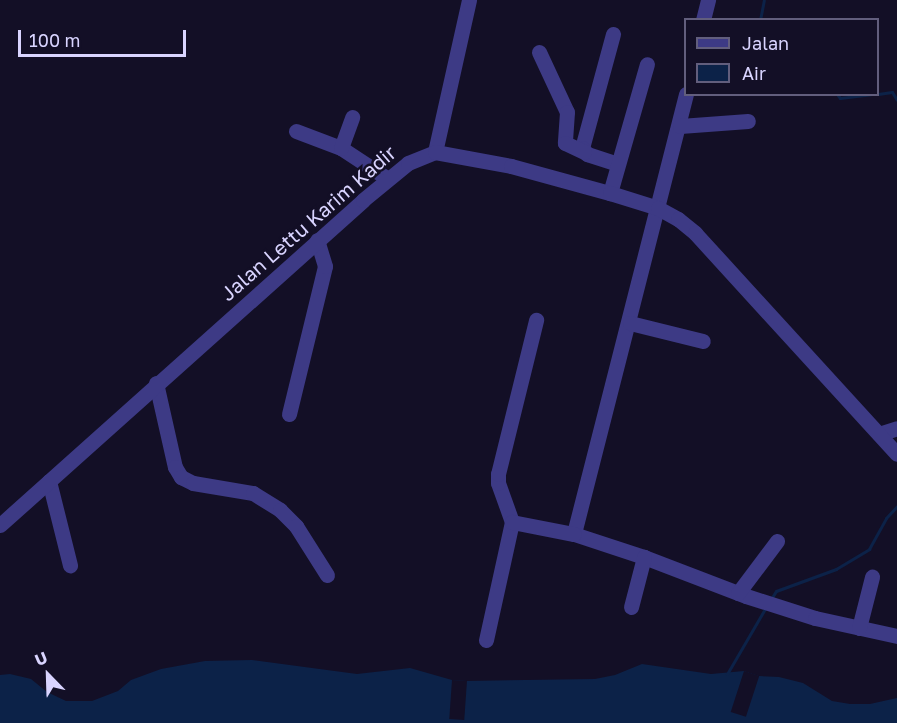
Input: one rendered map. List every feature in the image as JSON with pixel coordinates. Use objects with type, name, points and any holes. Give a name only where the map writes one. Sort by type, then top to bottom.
[{"type":"street","points":[[469,0],[435,152],[511,166],[610,193],[658,208],[695,232],[897,454]]},
{"type":"street","points":[[704,18],[708,0]]},
{"type":"street","points":[[584,152],[583,147],[613,34]]},
{"type":"street","points":[[539,52],[567,112],[564,141],[568,146],[617,164]]},
{"type":"street","points":[[610,193],[647,64]]},
{"type":"street","points":[[574,534],[630,323],[686,96]]},
{"type":"street","points":[[341,148],[352,117]]},
{"type":"street","points":[[680,126],[748,121]]},
{"type":"street","points":[[296,131],[341,148],[388,179]]},
{"type":"street","name":"Jalan Lettu Karim Kadir","points":[[0,525],[156,383],[293,265],[317,240],[388,179],[415,158],[435,152]]},
{"type":"street","points":[[289,414],[325,266],[317,240]]},
{"type":"street","points":[[486,640],[512,522],[498,483],[498,474],[536,320]]},
{"type":"street","points":[[630,323],[703,342]]},
{"type":"street","points":[[156,383],[175,467],[181,477],[193,483],[253,493],[280,510],[296,526],[327,575]]},
{"type":"street","points":[[879,434],[897,428]]},
{"type":"street","points":[[49,481],[70,565]]},
{"type":"street","points":[[512,522],[574,534],[644,557],[760,601],[897,636]]},
{"type":"street","points":[[738,593],[777,541]]},
{"type":"street","points":[[631,607],[644,557]]},
{"type":"street","points":[[859,628],[872,577]]},
{"type":"water","points":[[252,660],[357,674],[410,668],[452,680],[467,681],[595,679],[615,675],[642,664],[711,674],[744,671],[759,676],[779,677],[803,683],[832,701],[870,704],[897,698],[897,723],[0,723],[0,675],[10,674],[31,679],[47,692],[66,701],[92,701],[118,691],[131,680],[161,669],[205,661]]},
{"type":"pier","points":[[744,671],[759,676],[746,717],[731,712]]},
{"type":"pier","points":[[452,680],[467,681],[464,720],[449,719]]},
{"type":"waterway","points":[[760,18],[764,0]]},
{"type":"waterway","points":[[879,94],[892,92],[897,100]]},
{"type":"waterway","points":[[838,96],[840,98],[856,96]]},
{"type":"waterway","points":[[771,599],[776,591],[836,569],[869,549],[886,518],[897,506]]},
{"type":"waterway","points":[[727,674],[766,607]]}]
